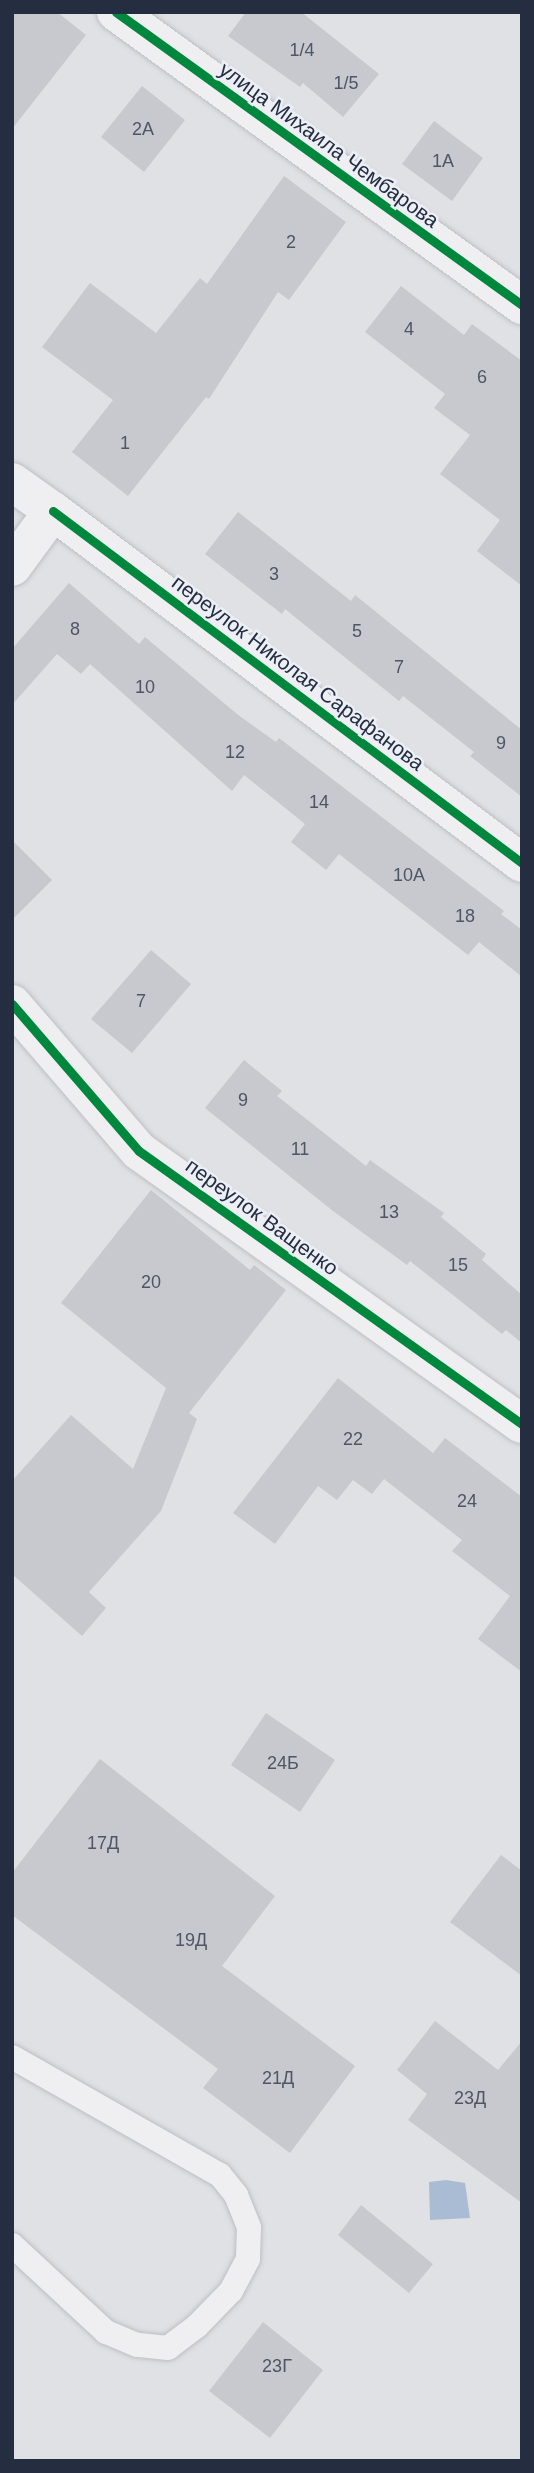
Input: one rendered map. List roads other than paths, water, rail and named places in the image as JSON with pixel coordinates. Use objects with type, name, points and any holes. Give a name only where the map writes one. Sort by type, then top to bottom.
[{"type":"street","name":"улица Михаила Чембарова","points":[[116,12],[522,305]]},
{"type":"street","points":[[12,482],[53,511],[12,567]]},
{"type":"street","name":"переулок Николая Сарафанова","points":[[53,511],[522,863]]},
{"type":"street","name":"переулок Ващенко","points":[[12,1004],[139,1151],[522,1424]]},
{"type":"lane","points":[[12,2057],[220,2175],[236,2195],[248,2228],[248,2259],[231,2291],[197,2326],[168,2348],[137,2345],[106,2332],[12,2245]]},
{"type":"water","points":[[446,2180],[465,2183],[470,2218],[430,2220],[429,2182]]}]
